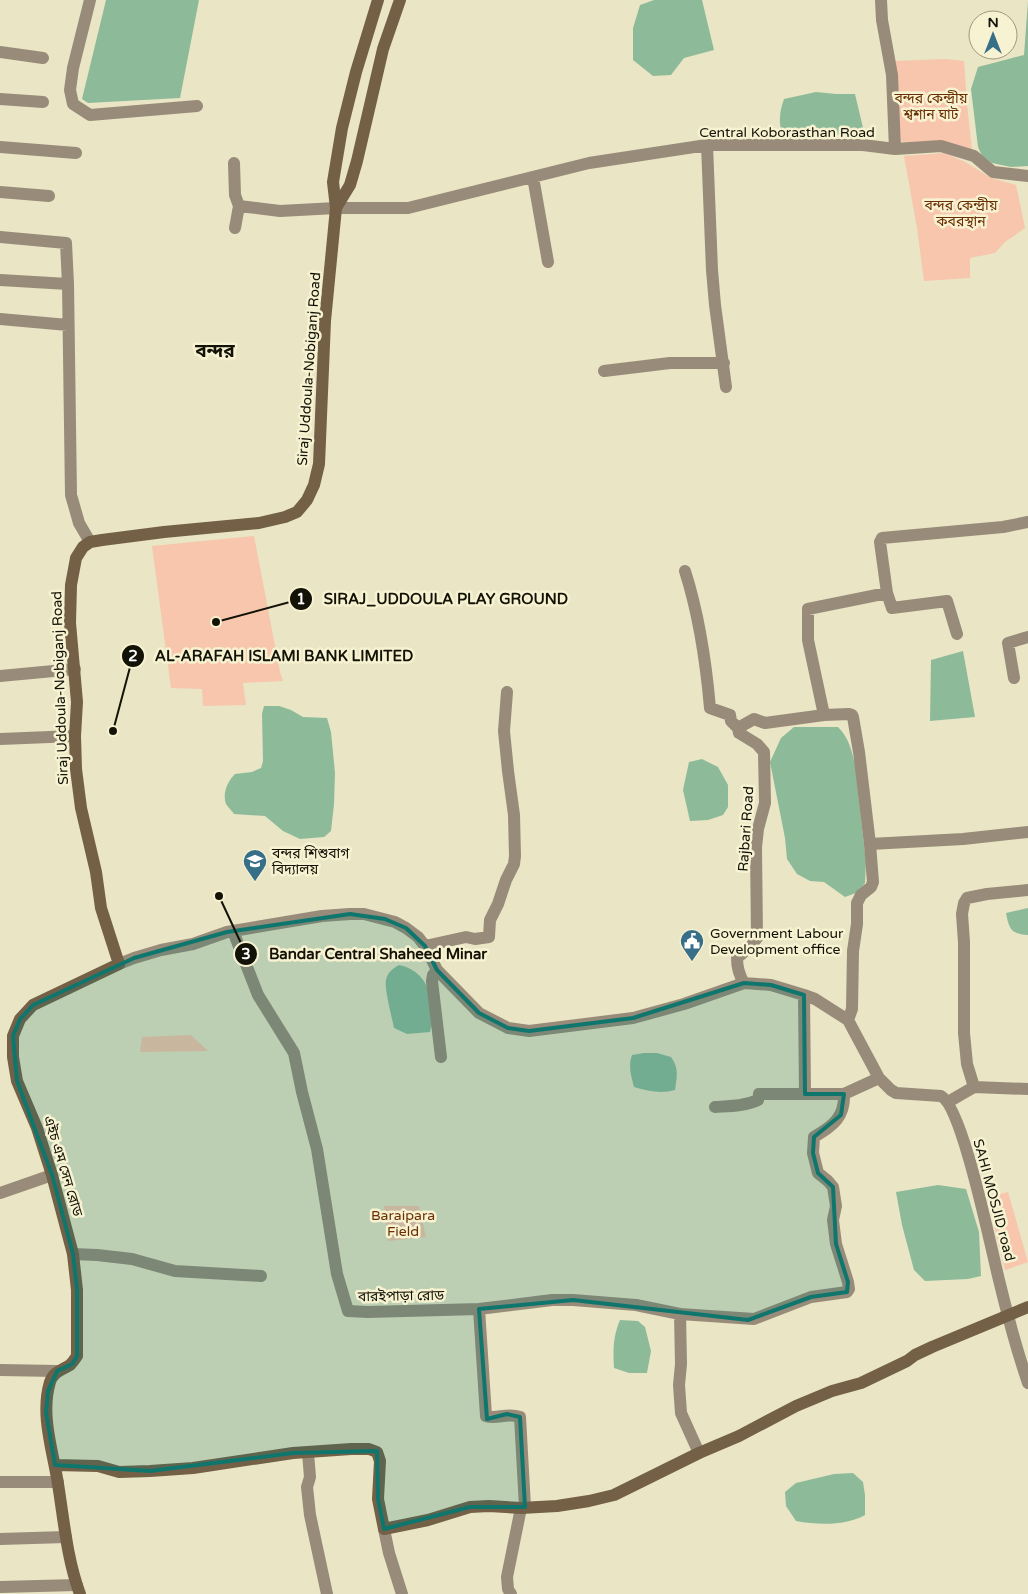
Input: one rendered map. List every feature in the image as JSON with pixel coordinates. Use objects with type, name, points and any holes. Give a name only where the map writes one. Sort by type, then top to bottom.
[{"type":"main road","name":"Siraj Uddoula-Nobiganj Road","points":[[119,964],[101,908],[96,872],[81,808],[76,770],[77,702],[70,623],[71,584],[76,558],[83,547],[90,542],[125,536],[259,523],[297,512],[307,500],[314,485],[319,464],[325,321],[336,208],[333,182],[338,150],[356,72],[378,0]]},
{"type":"main road","name":"Siraj Uddoula-Nobiganj Road","points":[[336,208],[350,185],[383,49],[400,0]]},
{"type":"main road","name":"এইচ এম সেন রোড","points":[[57,1371],[72,1364],[77,1356],[77,1290],[73,1254],[52,1175],[37,1128],[17,1081],[13,1057],[13,1036],[20,1019],[33,1005],[119,964]]},
{"type":"main road","points":[[55,1464],[98,1466],[119,1472],[150,1471],[193,1468],[293,1453],[351,1449],[369,1450],[377,1452],[380,1461],[378,1499],[384,1529],[428,1520],[470,1508],[489,1506],[557,1506],[614,1495],[815,1398],[861,1383],[932,1347],[1028,1307]]},
{"type":"main road","points":[[57,1371],[50,1380],[46,1413],[66,1537],[79,1590]]},
{"type":"street","points":[[90,0],[73,68],[70,90],[73,104],[90,115],[197,106]]},
{"type":"street","points":[[881,0],[882,20],[892,75],[895,149]]},
{"type":"street","points":[[0,52],[43,58]]},
{"type":"street","points":[[0,99],[43,102]]},
{"type":"street","points":[[707,145],[715,305],[726,388]]},
{"type":"street","name":"Central Koborasthan Road","points":[[238,206],[280,211],[336,208],[408,208],[589,163],[707,145],[863,145],[895,149],[941,146],[974,156],[993,172],[1028,176]]},
{"type":"street","points":[[0,147],[76,153]]},
{"type":"street","points":[[234,163],[235,195],[238,206],[236,228]]},
{"type":"street","points":[[533,177],[548,262]]},
{"type":"street","points":[[0,192],[49,196]]},
{"type":"street","points":[[0,237],[66,243],[71,496],[79,523],[90,542]]},
{"type":"street","points":[[0,280],[68,284]]},
{"type":"street","points":[[0,319],[68,325]]},
{"type":"street","points":[[604,371],[670,363],[724,363]]},
{"type":"street","points":[[957,634],[947,601],[892,608],[887,593],[880,542],[882,538],[1003,527],[1028,522]]},
{"type":"street","points":[[685,571],[693,595],[707,673],[710,708],[730,715],[730,721],[738,728],[754,719],[765,723],[824,715],[850,714],[853,717],[859,752],[873,882],[871,887],[857,900],[858,924],[853,951],[852,1008],[848,1020]]},
{"type":"street","points":[[824,715],[808,640],[808,609],[887,593]]},
{"type":"street","points":[[1014,678],[1008,642],[1028,636]]},
{"type":"street","points":[[0,676],[74,669]]},
{"type":"street","points":[[507,692],[504,731],[514,815],[514,864],[490,920],[489,937],[466,937],[426,946],[436,970],[479,1013],[508,1028],[529,1031],[633,1018],[684,1004],[744,983],[772,985],[814,999],[848,1020],[879,1078],[896,1093],[941,1096],[948,1102],[974,1087],[1028,1089]]},
{"type":"street","name":"Rajbari Road","points":[[738,728],[739,733],[757,744],[764,752],[764,803],[756,847],[757,938],[738,958],[739,976],[744,983]]},
{"type":"street","points":[[0,738],[75,736]]},
{"type":"street","points":[[870,844],[963,839],[1028,832]]},
{"type":"street","points":[[974,1087],[967,1064],[964,1033],[964,942],[962,914],[964,903],[968,898],[987,894],[1028,890]]},
{"type":"street","name":"এইচ এম সেন রোড","points":[[119,964],[152,952],[193,944],[233,931],[322,916],[364,914],[395,922],[406,928],[426,946]]},
{"type":"street","name":"বারইপাড়া রোড","points":[[233,931],[258,995],[294,1053],[317,1149],[337,1274],[348,1311],[479,1309],[552,1300],[573,1300],[636,1305],[680,1314],[754,1319],[811,1297],[847,1292],[849,1289],[848,1282],[836,1244],[833,1220],[836,1206],[833,1187],[818,1173],[814,1153],[814,1137],[830,1127],[841,1115],[845,1103],[844,1094]]},
{"type":"street","points":[[436,970],[432,982],[441,1057]]},
{"type":"street","points":[[804,995],[805,1094]]},
{"type":"street","points":[[715,1107],[758,1101],[759,1094],[844,1094],[879,1078]]},
{"type":"street","name":"SAHI MOSJID road","points":[[948,1102],[976,1182],[1008,1316],[1028,1384]]},
{"type":"street","points":[[0,1193],[52,1175]]},
{"type":"street","points":[[73,1254],[132,1259],[175,1271],[261,1276]]},
{"type":"street","points":[[479,1309],[486,1416],[489,1418],[507,1414],[520,1417],[523,1507],[507,1577],[508,1589],[511,1594]]},
{"type":"street","points":[[680,1314],[681,1364],[679,1385],[681,1413],[699,1453]]},
{"type":"street","points":[[0,1370],[57,1371]]},
{"type":"street","points":[[308,1453],[310,1477],[307,1487],[310,1515],[327,1594]]},
{"type":"street","points":[[0,1482],[58,1482]]},
{"type":"street","points":[[384,1529],[396,1578],[402,1594]]},
{"type":"street","points":[[0,1539],[66,1537]]},
{"type":"street","points":[[0,1587],[79,1590]]},
{"type":"highlighted area","points":[[350,914],[385,919],[406,928],[425,946],[437,970],[479,1013],[508,1028],[529,1031],[633,1018],[744,983],[771,985],[804,995],[805,1094],[844,1094],[841,1115],[814,1137],[813,1153],[818,1173],[833,1187],[836,1244],[848,1282],[847,1292],[811,1297],[748,1320],[573,1300],[479,1309],[487,1419],[507,1414],[520,1417],[525,1507],[470,1507],[384,1529],[378,1499],[377,1451],[293,1453],[150,1471],[55,1465],[46,1413],[48,1391],[57,1371],[72,1364],[77,1356],[77,1290],[73,1254],[52,1175],[17,1081],[13,1036],[20,1019],[33,1005],[134,958],[227,932]]},
{"type":"green space","name":"বন্দর কেন্দ্রীয় শ্বশান ঘাট","points":[[945,59],[964,61],[972,150],[896,141],[894,61]]},
{"type":"green space","name":"বন্দর কেন্দ্রীয় কবরস্থান","points":[[945,153],[967,163],[991,178],[1016,185],[1025,228],[1005,242],[995,253],[970,258],[970,278],[924,281],[904,156]]},
{"type":"green space","points":[[254,536],[283,681],[243,683],[246,705],[203,706],[202,689],[171,688],[152,546]]},
{"type":"green space","points":[[191,1035],[208,1051],[140,1052],[142,1037]]},
{"type":"green space","points":[[1008,1192],[1028,1262],[1005,1270],[987,1197]]},
{"type":"green space","name":"Baraipara Field","points":[[384,1206],[419,1206],[426,1237],[388,1241]]},
{"type":"shaded area","points":[[106,0],[199,0],[180,98],[88,103],[82,99]]},
{"type":"shaded area","points":[[654,0],[702,0],[714,50],[684,58],[671,75],[653,76],[633,60],[633,28],[640,5]]},
{"type":"shaded area","points":[[1028,1],[1028,166],[1011,167],[992,163],[982,156],[978,147],[971,89],[978,67],[1005,60],[1018,60],[1018,57],[1024,55]]},
{"type":"shaded area","points":[[816,92],[855,94],[864,132],[787,140],[780,126],[781,109],[784,99]]},
{"type":"shaded area","points":[[963,651],[975,717],[930,721],[931,660]]},
{"type":"shaded area","points":[[264,706],[279,706],[303,717],[327,718],[331,732],[335,773],[331,831],[324,837],[300,839],[283,831],[265,816],[234,814],[226,804],[226,787],[235,774],[252,772],[261,768],[263,761],[262,714]]},
{"type":"shaded area","points":[[794,727],[838,727],[845,736],[851,750],[855,765],[866,862],[865,883],[856,893],[845,897],[824,882],[810,881],[797,874],[787,859],[785,838],[770,762],[781,738]]},
{"type":"shaded area","points":[[702,759],[718,767],[728,785],[728,807],[723,815],[708,820],[690,821],[683,790],[689,762]]},
{"type":"shaded area","points":[[1028,908],[1028,935],[1014,932],[1008,923],[1006,913]]},
{"type":"shaded area","points":[[399,965],[410,968],[418,974],[429,991],[432,1011],[430,1032],[407,1034],[394,1028],[387,996],[386,980],[391,971]]},
{"type":"shaded area","points":[[657,1053],[671,1057],[674,1061],[677,1076],[675,1090],[654,1092],[634,1087],[630,1067],[632,1055]]},
{"type":"shaded area","points":[[938,1185],[966,1189],[979,1232],[981,1276],[968,1279],[925,1281],[914,1270],[902,1225],[896,1192]]},
{"type":"shaded area","points":[[620,1320],[638,1321],[645,1327],[651,1351],[647,1373],[629,1373],[614,1368],[614,1344]]},
{"type":"shaded area","points":[[853,1473],[863,1482],[865,1495],[865,1515],[857,1519],[841,1523],[822,1524],[796,1521],[786,1506],[785,1492],[796,1483],[834,1474]]},
{"type":"place","name":"SIRAJ_UDDOULA PLAY GROUND","points":[[216,622]]},
{"type":"place","name":"AL-ARAFAH ISLAMI BANK LIMITED","points":[[113,731]]},
{"type":"place","name":"বন্দর শিশুবাগ বিদ্যালয়","points":[[255,882]]},
{"type":"place","name":"Bandar Central Shaheed Minar","points":[[219,896]]},
{"type":"place","name":"Government Labour Development office","points":[[692,962]]},
{"type":"district","name":"বন্দর","points":[[215,351]]}]
